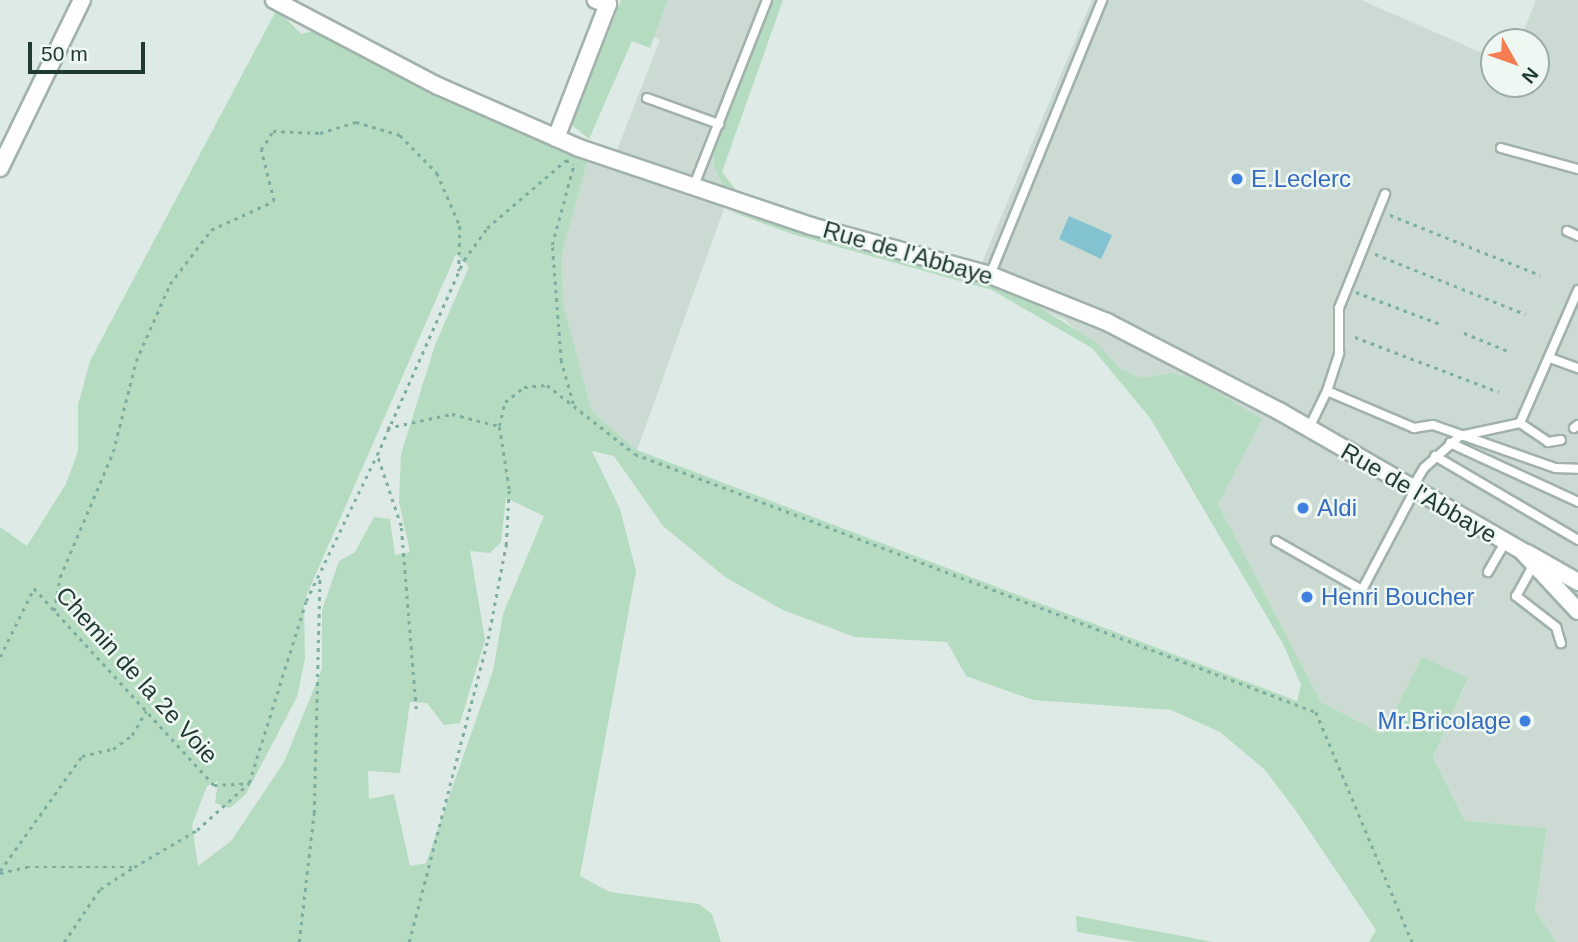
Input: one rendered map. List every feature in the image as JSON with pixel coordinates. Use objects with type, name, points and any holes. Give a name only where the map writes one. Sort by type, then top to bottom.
[{"type":"street","points":[[0,168],[82,0]]},
{"type":"street","name":"Rue de l'Abbaye","points":[[274,0],[438,86],[579,148],[694,188],[990,275],[1107,322],[1308,430],[1578,582]]},
{"type":"street","points":[[556,138],[608,4],[596,0]]},
{"type":"street","name":"Rue de l'Abbaye","points":[[1522,551],[1578,611]]},
{"type":"lane","points":[[694,188],[767,0]]},
{"type":"lane","points":[[990,275],[1102,0]]},
{"type":"lane","points":[[647,97],[719,124]]},
{"type":"lane","points":[[1501,148],[1578,169]]},
{"type":"lane","points":[[1308,430],[1327,391],[1339,354],[1339,308],[1385,194]]},
{"type":"lane","points":[[1567,231],[1578,236]]},
{"type":"lane","points":[[1520,423],[1578,290]]},
{"type":"lane","points":[[1550,358],[1578,368]]},
{"type":"lane","points":[[1327,391],[1414,428],[1433,425],[1555,468],[1578,469]]},
{"type":"lane","points":[[1276,541],[1362,590],[1414,489],[1435,456],[1450,443],[1460,436],[1520,423],[1548,442],[1561,440]]},
{"type":"lane","points":[[1450,443],[1578,502]]},
{"type":"lane","points":[[1435,456],[1578,540]]},
{"type":"lane","points":[[1488,572],[1505,542]]},
{"type":"lane","points":[[1534,564],[1516,596],[1556,627],[1561,643]]},
{"type":"path","points":[[54,611],[64,565],[113,452],[136,361],[170,284],[211,230],[274,201],[261,150],[273,131],[320,133],[356,122],[400,135],[437,173],[460,226],[458,271]]},
{"type":"path","points":[[574,407],[561,361],[552,245],[579,148]]},
{"type":"path","points":[[64,942],[100,889],[197,830],[250,783],[320,571],[377,455],[458,271],[487,228],[566,160],[574,165]]},
{"type":"path","points":[[1378,210],[1540,275]]},
{"type":"path","points":[[1361,248],[1525,314]]},
{"type":"path","points":[[1356,292],[1443,325]]},
{"type":"path","points":[[1464,333],[1508,351]]},
{"type":"path","points":[[1355,337],[1499,392]]},
{"type":"path","points":[[409,942],[488,639],[506,545],[509,488],[499,426],[505,402],[524,387],[547,385],[635,454],[1316,712],[1412,942]]},
{"type":"path","points":[[387,428],[452,414],[499,426]]},
{"type":"path","points":[[377,455],[401,526],[416,709]]},
{"type":"path","points":[[299,942],[314,813],[320,571]]},
{"type":"path","name":"Chemin de la 2e Voie","points":[[0,656],[34,588],[214,785],[250,783]]},
{"type":"path","points":[[0,872],[82,756],[113,749],[132,735],[146,711]]},
{"type":"path","points":[[0,872],[27,867],[134,867]]},
{"type":"shaded area","points":[[668,0],[772,0],[713,148],[714,166],[730,192],[637,450],[592,412],[563,303],[562,253],[588,160],[610,168],[660,40],[654,37]]},
{"type":"shaded area","points":[[1092,0],[1361,0],[1480,52],[1480,98],[1550,98],[1550,28],[1525,28],[1536,0],[1578,0],[1578,942],[1556,942],[1535,910],[1547,828],[1465,821],[1433,757],[1468,679],[1383,734],[1321,702],[1218,504],[1169,373],[1141,378],[1119,369],[1065,320],[976,277]]},
{"type":"green space","points":[[621,0],[668,0],[650,48],[632,41],[589,139],[572,125]]},
{"type":"green space","points":[[772,0],[783,0],[722,172],[736,190],[833,222],[725,190],[714,166],[713,148]]},
{"type":"green space","points":[[277,9],[301,34],[317,30],[440,96],[588,160],[562,253],[563,303],[592,412],[637,450],[1297,701],[1301,685],[1283,644],[1150,418],[1092,348],[992,290],[792,234],[724,209],[1017,293],[1097,343],[1120,369],[1141,378],[1169,373],[1193,378],[1262,419],[1218,504],[1321,702],[1383,734],[1422,657],[1468,678],[1433,757],[1465,821],[1547,828],[1535,910],[1556,942],[1369,942],[1376,930],[1296,811],[1265,770],[1220,732],[1171,710],[1033,700],[966,676],[947,642],[855,637],[783,610],[725,577],[663,526],[614,456],[592,451],[620,509],[636,571],[580,876],[610,892],[699,904],[712,914],[721,942],[0,942],[0,527],[27,546],[66,484],[78,451],[78,405],[90,361]],"holes":[[[456,254],[469,267],[435,345],[401,454],[399,502],[410,552],[395,555],[390,519],[374,517],[355,552],[339,561],[322,610],[322,669],[284,762],[231,841],[198,866],[192,825],[207,786],[218,781],[215,803],[230,808],[246,794],[297,697],[305,659],[304,601]],[[506,498],[544,516],[503,614],[493,671],[426,863],[410,866],[394,794],[369,799],[368,771],[400,773],[410,702],[427,703],[444,725],[460,723],[485,640],[470,551],[490,553],[501,542]]]},
{"type":"green space","points":[[1076,916],[1213,942],[1136,942],[1077,932]]},
{"type":"water","points":[[1069,216],[1112,235],[1101,259],[1059,239]]},
{"type":"place","name":"E.Leclerc","points":[[1237,179]]},
{"type":"place","name":"Aldi","points":[[1303,508]]},
{"type":"place","name":"Henri Boucher","points":[[1307,597]]},
{"type":"place","name":"Mr.Bricolage","points":[[1525,721]]}]
